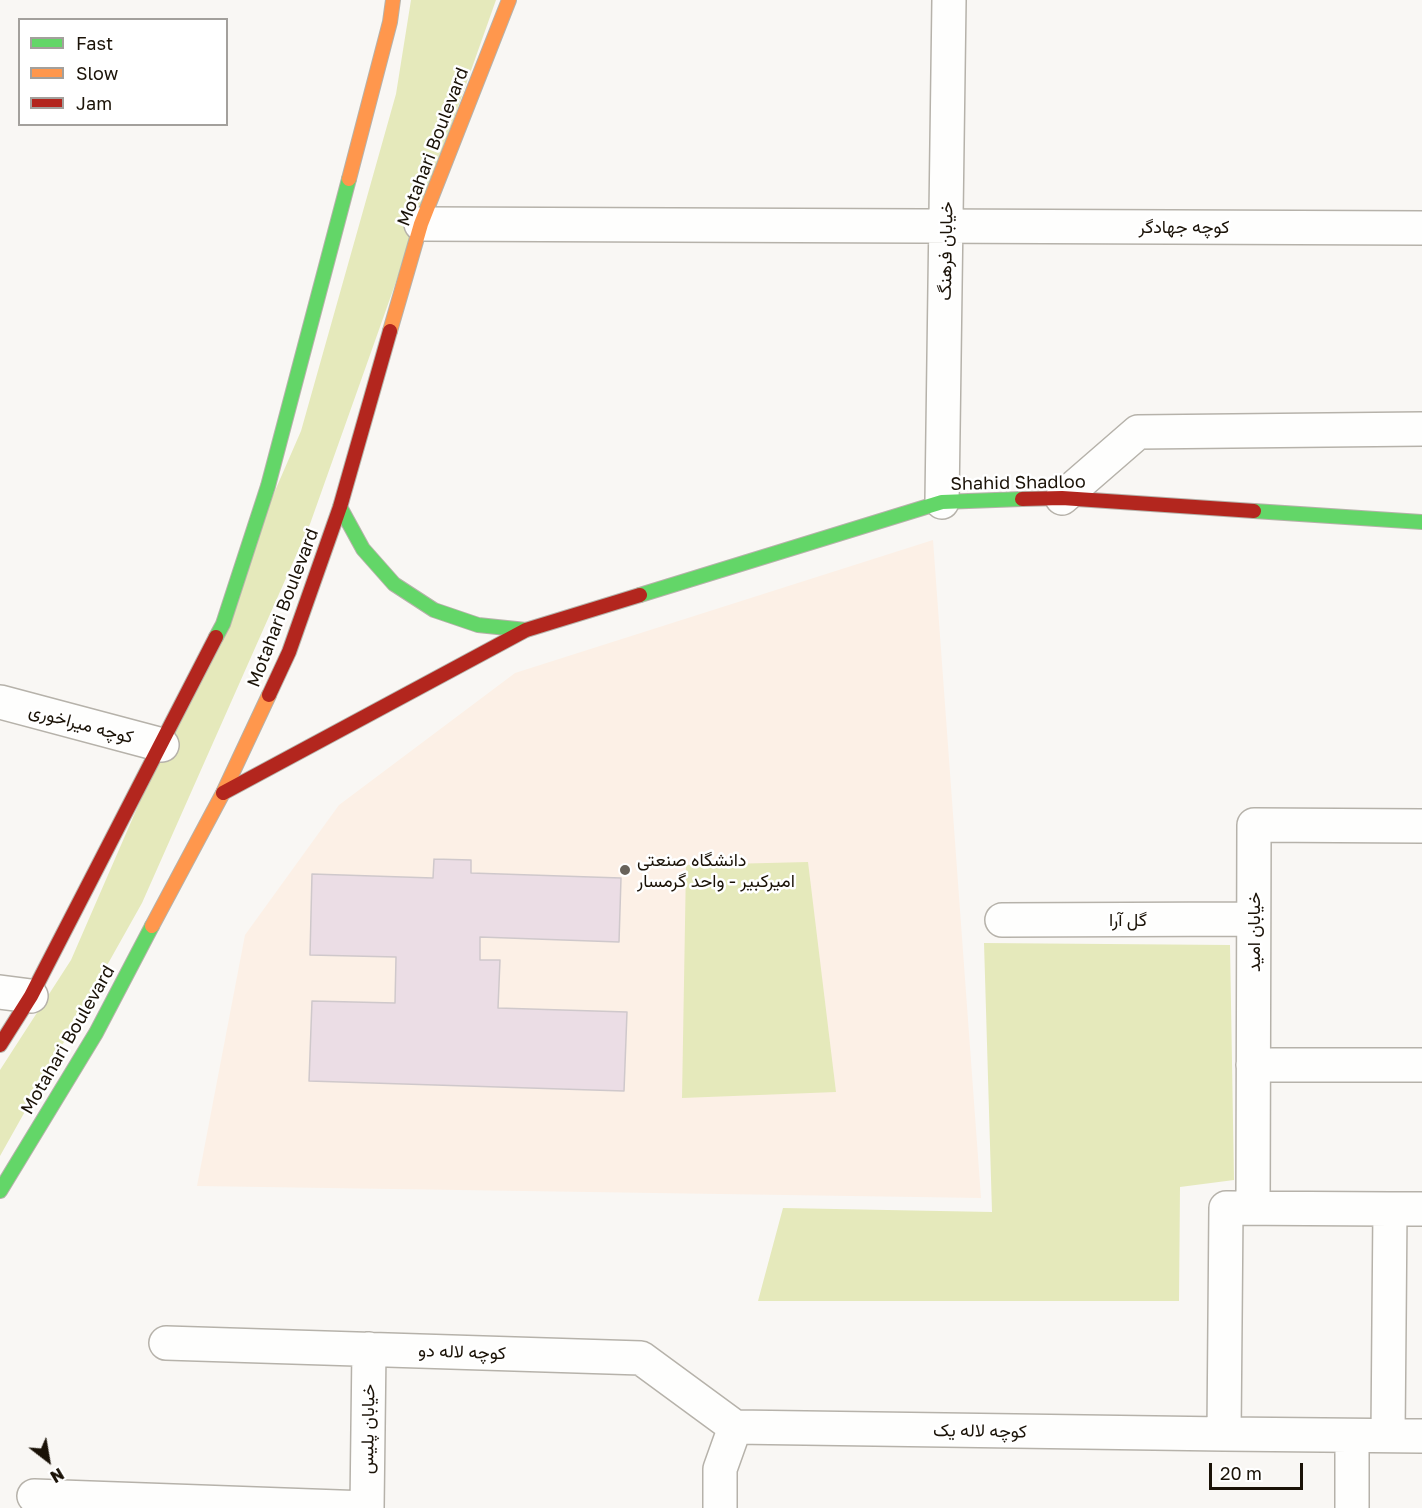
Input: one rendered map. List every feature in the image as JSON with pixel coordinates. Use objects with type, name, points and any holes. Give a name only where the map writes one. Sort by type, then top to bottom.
[{"type":"main road","points":[[0,1045],[15,994],[162,745],[223,624],[268,486],[390,22],[393,0]]},
{"type":"main road","name":"Motahari Boulevard","points":[[0,1191],[96,1033],[223,793],[289,652],[340,507],[421,224],[509,0]]},
{"type":"main road","name":"Shahid Shadloo","points":[[525,630],[942,502],[1062,498],[1422,522]]},
{"type":"main road","points":[[340,507],[363,549],[394,584],[434,610],[478,625],[525,630]]},
{"type":"main road","points":[[223,793],[525,630]]},
{"type":"street","name":"خیابان فرهنگ","points":[[942,502],[949,0]]},
{"type":"street","name":"کوچه جهادگر","points":[[421,224],[1422,228]]},
{"type":"street","points":[[1062,498],[1138,432],[1422,429]]},
{"type":"street","name":"کوچه میراخوری","points":[[0,702],[162,745]]},
{"type":"street","name":"خیابان امید","points":[[1253,1208],[1254,825],[1422,826]]},
{"type":"street","name":"گل آرا","points":[[1002,920],[1254,919]]},
{"type":"street","points":[[1254,1065],[1422,1065]]},
{"type":"street","points":[[1224,1434],[1226,1208],[1422,1209]]},
{"type":"street","points":[[1388,1435],[1390,1209]]},
{"type":"street","name":"کوچه لاله دو","points":[[166,1343],[641,1358],[735,1427]]},
{"type":"street","name":"خیابان پلیس","points":[[367,1508],[369,1349]]},
{"type":"street","points":[[720,1508],[720,1469],[735,1427]]},
{"type":"street","name":"کوچه لاله یک","points":[[735,1427],[1422,1436]]},
{"type":"street","points":[[1352,1436],[1352,1508]]},
{"type":"street","points":[[34,1496],[367,1508]]},
{"type":"shaded area","name":"دانشگاه صنعتی امیرکبیر - واحد گرمسار","points":[[933,540],[981,1198],[197,1186],[245,935],[339,805],[515,673]]},
{"type":"green space","points":[[411,0],[496,0],[310,524],[142,903],[0,1156],[0,1070],[71,960],[301,431],[396,94]]},
{"type":"green space","points":[[808,862],[836,1092],[682,1098],[686,865]]},
{"type":"green space","points":[[984,943],[1230,945],[1234,1180],[1180,1187],[1179,1301],[758,1301],[783,1208],[992,1212]]},
{"type":"building","points":[[434,859],[471,860],[471,873],[621,878],[619,942],[480,937],[480,960],[500,960],[498,1008],[627,1012],[624,1091],[309,1081],[312,1001],[395,1003],[396,957],[310,955],[312,874],[433,878]]},
{"type":"traffic: fast","points":[[216,637],[223,624],[268,486],[349,179]]},
{"type":"traffic: fast","points":[[640,595],[942,502],[1022,499]]},
{"type":"traffic: fast","points":[[340,507],[363,549],[394,584],[434,610],[478,625],[526,630]]},
{"type":"traffic: fast","points":[[1254,511],[1422,522]]},
{"type":"traffic: fast","points":[[0,1191],[96,1033],[152,926]]},
{"type":"traffic: slow","points":[[349,179],[390,22],[393,0]]},
{"type":"traffic: slow","points":[[390,331],[421,224],[509,0]]},
{"type":"traffic: slow","points":[[152,926],[223,793],[269,695]]},
{"type":"traffic: jam","points":[[269,695],[289,652],[340,507],[390,331]]},
{"type":"traffic: jam","points":[[1022,499],[1062,498],[1254,511]]},
{"type":"traffic: jam","points":[[223,793],[526,630],[640,595]]},
{"type":"traffic: jam","points":[[0,1045],[31,996],[216,637]]},
{"type":"place","name":"دانشگاه صنعتی امیرکبیر - واحد گرمسار","points":[[625,870]]}]
